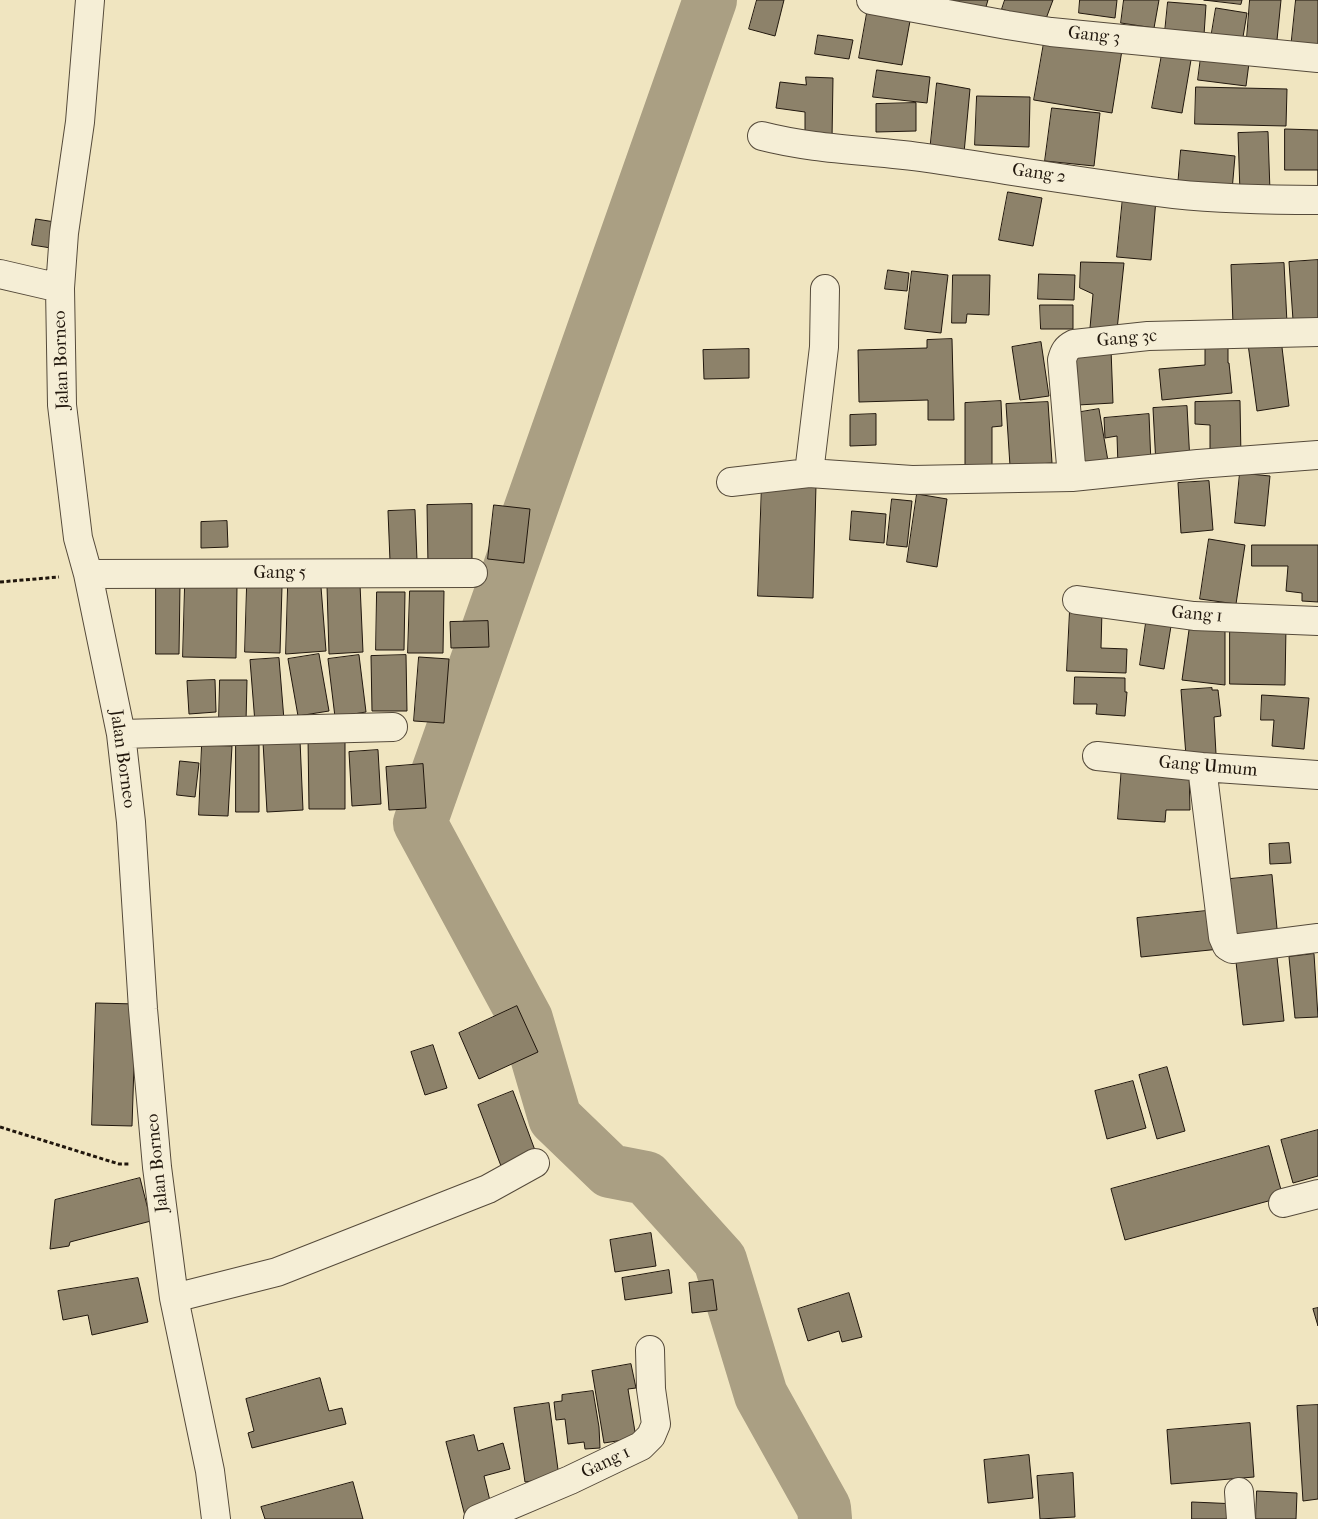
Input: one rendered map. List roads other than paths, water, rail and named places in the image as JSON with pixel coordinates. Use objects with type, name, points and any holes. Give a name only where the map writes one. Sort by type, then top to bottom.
[{"type":"street","name":"Jalan Borneo","points":[[90,0],[80,122],[64,233],[60,288],[62,405],[78,538],[88,574],[121,734],[131,822],[143,1009],[157,1167],[174,1298],[210,1471],[216,1519]]},
{"type":"street","name":"Gang 3","points":[[871,0],[1051,32],[1318,58]]},
{"type":"street","name":"Gang 2","points":[[762,136],[789,143],[901,154],[1175,194],[1263,200],[1318,200]]},
{"type":"street","points":[[0,274],[60,288]]},
{"type":"street","points":[[809,473],[824,347],[825,289]]},
{"type":"street","name":"Gang 3c","points":[[1072,477],[1062,360],[1064,352],[1068,347],[1074,344],[1148,336],[1318,332]]},
{"type":"street","points":[[731,482],[809,473],[912,480],[1072,477],[1198,464],[1318,455]]},
{"type":"street","name":"Gang 5","points":[[88,574],[473,573]]},
{"type":"street","name":"Gang 1","points":[[1077,600],[1194,616],[1303,622],[1318,621]]},
{"type":"street","points":[[121,734],[393,727]]},
{"type":"street","name":"Gang Umum","points":[[1097,756],[1202,767],[1318,775]]},
{"type":"street","points":[[1202,767],[1223,937],[1227,946],[1232,949],[1318,938]]},
{"type":"street","points":[[174,1298],[277,1272],[488,1189],[535,1162]]},
{"type":"street","points":[[1283,1202],[1318,1194]]},
{"type":"street","name":"Gang 1","points":[[478,1519],[570,1480],[641,1446],[648,1440],[654,1432],[656,1424],[650,1350]]},
{"type":"street","points":[[1238,1492],[1241,1519]]},
{"type":"waterway","points":[[710,0],[420,823],[526,1019],[555,1118],[610,1171],[646,1178],[720,1260],[761,1395],[824,1508],[825,1519]]}]
